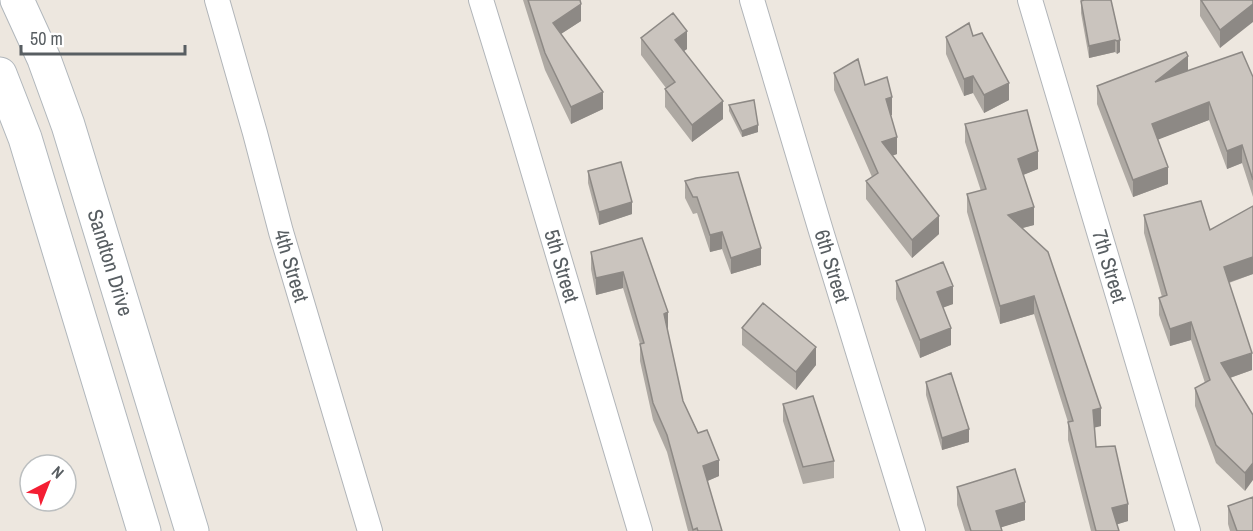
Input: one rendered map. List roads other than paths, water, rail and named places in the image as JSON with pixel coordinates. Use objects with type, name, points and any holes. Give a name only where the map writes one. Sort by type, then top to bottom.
[{"type":"main road","name":"Sandton Drive","points":[[17,0],[44,59],[68,125],[192,531]]},
{"type":"main road","name":"Sandton Drive","points":[[0,74],[25,138],[144,531]]},
{"type":"street","name":"4th Street","points":[[217,0],[281,232],[370,531]]},
{"type":"street","name":"5th Street","points":[[481,0],[640,531]]},
{"type":"street","name":"6th Street","points":[[752,0],[913,531]]},
{"type":"street","name":"7th Street","points":[[1030,0],[1188,531]]}]
